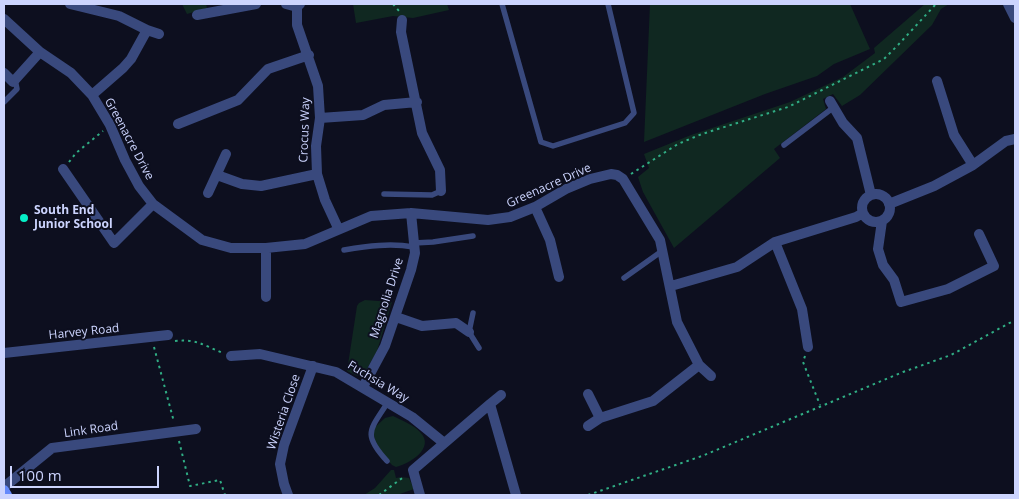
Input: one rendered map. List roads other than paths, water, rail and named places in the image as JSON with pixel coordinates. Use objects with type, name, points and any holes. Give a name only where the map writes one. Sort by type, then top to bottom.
[{"type":"street","points":[[70,4],[119,16],[147,30],[160,34]]},
{"type":"street","points":[[197,16],[256,4]]},
{"type":"street","points":[[1008,4],[1015,18]]},
{"type":"street","name":"Crocus Way","points":[[294,5],[297,24],[309,54],[318,86],[320,118],[316,146],[317,174],[325,200],[338,228]]},
{"type":"street","name":"Greenacre Drive","points":[[4,19],[40,52],[70,73],[92,95],[110,125],[124,160],[139,186],[153,204],[202,240],[231,248],[266,248],[304,244],[338,228],[371,216],[411,213],[488,220],[510,217],[535,207],[566,189],[590,179],[610,174],[620,177],[660,240],[662,251]]},
{"type":"street","points":[[402,20],[401,32],[422,133],[440,170],[441,191]]},
{"type":"street","points":[[92,95],[123,68],[147,30]]},
{"type":"street","points":[[4,73],[13,82],[40,52]]},
{"type":"street","points":[[178,124],[238,100],[268,69],[309,54]]},
{"type":"street","points":[[937,81],[954,135],[973,165]]},
{"type":"street","points":[[320,118],[363,115],[384,106],[416,102]]},
{"type":"street","points":[[832,104],[843,123],[857,138],[871,195]]},
{"type":"street","points":[[889,204],[934,186],[973,165],[1006,141],[1015,139]]},
{"type":"street","points":[[208,193],[226,154]]},
{"type":"street","points":[[63,169],[114,242],[153,204]]},
{"type":"street","points":[[217,175],[242,184],[261,186],[317,174]]},
{"type":"street","points":[[882,220],[872,221],[863,213],[863,204],[871,195],[881,195],[889,204],[888,213],[882,220],[878,249],[883,265],[894,280],[901,302],[948,289],[994,266],[979,234]]},
{"type":"street","points":[[535,207],[550,240],[559,277]]},
{"type":"street","name":"Magnolia Drive","points":[[363,387],[385,346],[411,270],[414,245],[411,213]]},
{"type":"street","points":[[671,286],[737,267],[775,242],[856,217],[863,213]]},
{"type":"street","points":[[775,242],[802,309],[808,347]]},
{"type":"street","points":[[266,248],[266,297]]},
{"type":"street","points":[[662,251],[678,322],[699,366],[711,376]]},
{"type":"street","points":[[396,317],[422,326],[456,323],[469,332]]},
{"type":"street","name":"Harvey Road","points":[[4,354],[168,335]]},
{"type":"street","name":"Fuchsia Way","points":[[231,356],[260,354],[336,372],[412,417],[444,443]]},
{"type":"street","name":"Wisteria Close","points":[[288,495],[280,464],[284,445],[313,366]]},
{"type":"street","points":[[588,426],[600,418],[653,401],[699,366]]},
{"type":"street","points":[[588,394],[600,418]]},
{"type":"street","points":[[420,495],[413,470],[500,395]]},
{"type":"street","points":[[490,404],[516,495]]},
{"type":"street","name":"Link Road","points":[[4,489],[52,448],[196,429]]},
{"type":"street","points":[[4,489],[7,495]]},
{"type":"lane","points":[[502,4],[541,142],[553,146],[625,124],[634,113],[608,4]]},
{"type":"lane","points":[[4,102],[17,89],[15,80]]},
{"type":"lane","points":[[784,145],[832,104]]},
{"type":"lane","points":[[384,194],[432,195],[441,191]]},
{"type":"lane","points":[[344,250],[389,245],[414,245],[473,236]]},
{"type":"lane","points":[[624,278],[662,251]]},
{"type":"lane","points":[[473,313],[469,332],[478,348]]},
{"type":"lane","points":[[387,461],[372,443],[370,436],[374,424],[388,402]]},
{"type":"place","name":"South End Junior School","points":[[24,218]]}]
